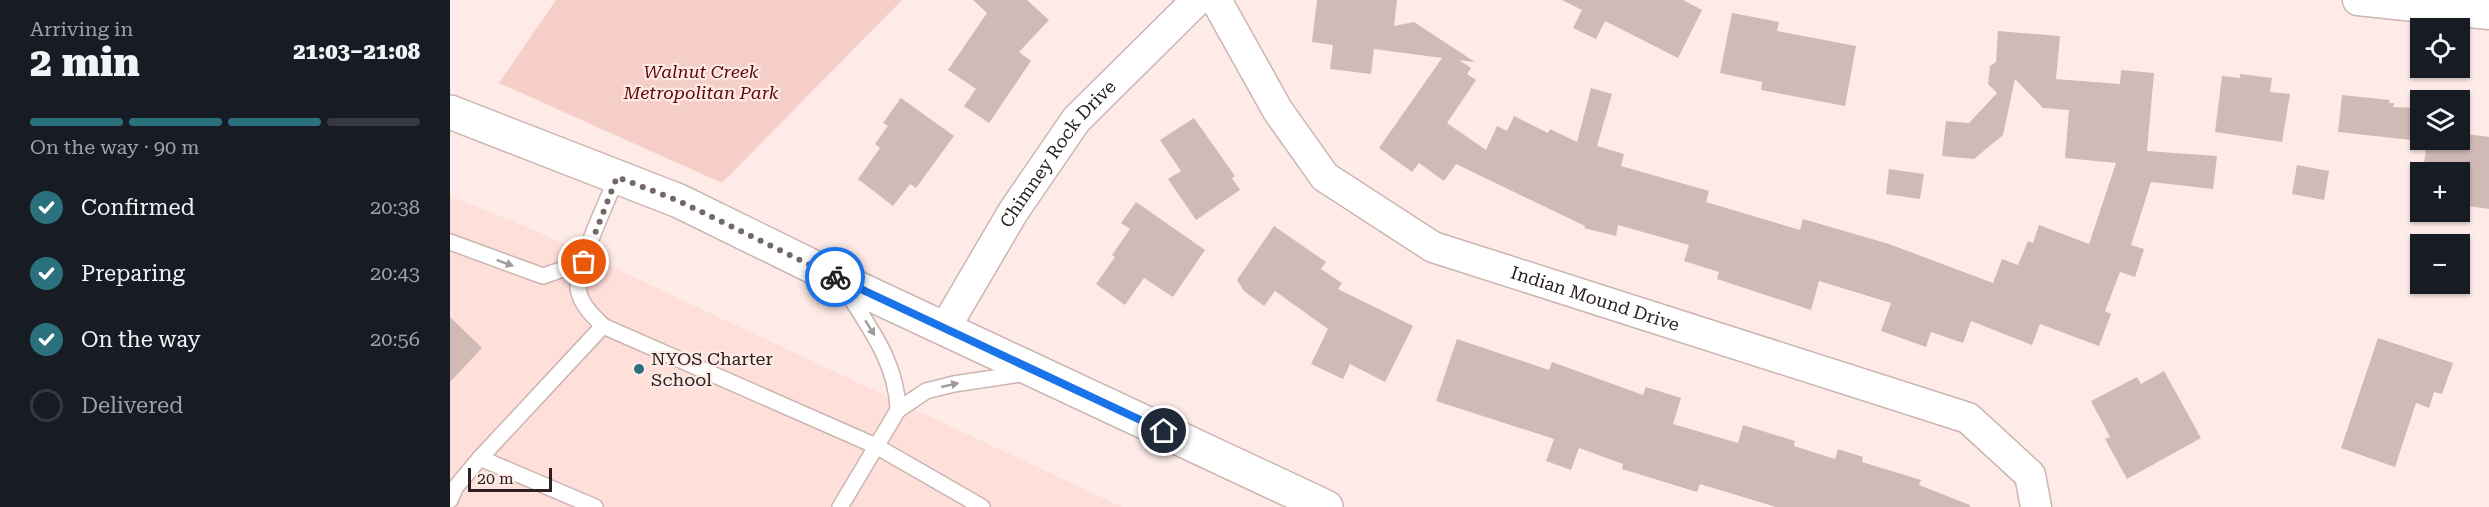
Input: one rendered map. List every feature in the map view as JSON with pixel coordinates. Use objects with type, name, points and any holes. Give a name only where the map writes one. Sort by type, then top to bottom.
[{"type":"main road","points":[[450,112],[679,201],[838,279],[1315,505]]},
{"type":"street","name":"Chimney Rock Drive","points":[[945,328],[1013,212],[1076,120],[1197,0]]},
{"type":"street","name":"Indian Mound Drive","points":[[1216,0],[1278,111],[1325,177],[1433,247],[1968,418],[2030,475],[2036,507]]},
{"type":"street","points":[[2358,0],[2489,14]]},
{"type":"lane","points":[[617,177],[584,262],[578,288],[587,309],[603,326],[876,446],[982,507]]},
{"type":"lane","points":[[450,242],[543,276],[584,262]]},
{"type":"lane","points":[[838,279],[884,353],[897,388],[898,410]]},
{"type":"lane","points":[[450,500],[455,488],[480,458],[603,326]]},
{"type":"lane","points":[[840,507],[898,410],[926,391],[1038,372]]},
{"type":"lane","points":[[480,458],[595,507]]},
{"type":"shaded area","name":"NYOS Charter School","points":[[450,196],[536,231],[1122,507],[450,507]]},
{"type":"green space","name":"Walnut Creek Metropolitan Park","points":[[556,0],[902,0],[722,183],[499,83]]},
{"type":"building","points":[[973,0],[1027,0],[1049,20],[1019,52],[1031,61],[989,123],[964,106],[976,89],[948,70],[987,13]]},
{"type":"building","points":[[1317,0],[1397,0],[1394,26],[1414,22],[1475,62],[1459,60],[1471,68],[1467,74],[1476,80],[1447,123],[1486,150],[1497,126],[1507,131],[1514,116],[1548,133],[1550,129],[1577,142],[1591,88],[1612,94],[1597,146],[1624,154],[1621,166],[1709,191],[1706,202],[1800,230],[1803,219],[1889,244],[1993,283],[2002,259],[2018,265],[2028,241],[2033,243],[2039,225],[2089,244],[2116,163],[2065,158],[2069,110],[2043,108],[2015,79],[2003,135],[1974,159],[1942,156],[1946,121],[1969,123],[1997,93],[1988,84],[1990,66],[1996,62],[1998,31],[2060,36],[2056,79],[2120,84],[2121,70],[2154,73],[2147,151],[2217,156],[2213,189],[2151,182],[2131,245],[2144,249],[2135,277],[2120,272],[2105,311],[2111,314],[2099,346],[2040,324],[2032,345],[1971,321],[1963,343],[1931,332],[1926,347],[1881,331],[1891,303],[1819,281],[1811,310],[1717,279],[1719,272],[1684,261],[1689,245],[1618,225],[1616,236],[1584,228],[1585,226],[1456,164],[1444,181],[1419,163],[1412,172],[1379,148],[1442,58],[1374,49],[1371,74],[1330,69],[1333,45],[1312,42]]},
{"type":"building","points":[[1562,0],[1683,0],[1702,10],[1678,58],[1605,21],[1596,39],[1573,28],[1582,10]]},
{"type":"building","points":[[1732,13],[1779,22],[1777,31],[1856,46],[1845,106],[1761,90],[1762,82],[1720,73]]},
{"type":"building","points":[[2240,74],[2272,78],[2270,92],[2290,94],[2282,142],[2215,132],[2222,76],[2240,78]]},
{"type":"building","points":[[2342,95],[2390,100],[2389,103],[2394,103],[2393,107],[2410,108],[2410,140],[2338,132]]},
{"type":"building","points":[[901,98],[954,136],[916,188],[910,184],[893,206],[858,179],[880,148],[875,144],[888,126],[883,123]]},
{"type":"building","points":[[1194,118],[1235,176],[1232,178],[1240,190],[1196,220],[1168,179],[1181,171],[1160,140]]},
{"type":"building","points":[[2470,134],[2489,137],[2489,209],[2470,206],[2470,162],[2424,162],[2426,150],[2470,150]]},
{"type":"building","points":[[2297,165],[2329,171],[2324,200],[2292,194]]},
{"type":"building","points":[[1889,169],[1924,174],[1920,199],[1886,194]]},
{"type":"building","points":[[1136,202],[1205,250],[1173,297],[1144,278],[1125,305],[1096,284],[1115,257],[1112,255],[1130,229],[1121,223]]},
{"type":"building","points":[[1274,226],[1326,262],[1321,269],[1342,283],[1338,289],[1413,326],[1385,382],[1350,364],[1343,379],[1311,364],[1328,329],[1275,291],[1264,306],[1244,291],[1237,280]]},
{"type":"building","points":[[450,317],[482,348],[450,382]]},
{"type":"building","points":[[2378,338],[2453,363],[2442,394],[2434,392],[2429,408],[2416,403],[2395,467],[2341,448]]},
{"type":"building","points":[[1457,339],[1549,370],[1552,362],[1643,395],[1646,387],[1681,398],[1673,424],[1738,443],[1743,425],[1795,441],[1794,446],[1835,459],[1838,449],[1863,457],[1862,462],[1921,480],[1919,485],[1970,505],[1970,507],[1776,507],[1700,484],[1697,492],[1622,469],[1623,464],[1579,448],[1571,470],[1546,461],[1554,439],[1436,401]]},
{"type":"building","points":[[2164,371],[2201,438],[2127,479],[2105,439],[2110,437],[2091,401],[2137,377],[2141,384]]},
{"type":"way so far","points":[[584,262],[617,177],[679,201],[835,277]]},
{"type":"place","name":"NYOS Charter School","points":[[639,369]]},
{"type":"route","points":[[835,277],[1164,431]]}]
